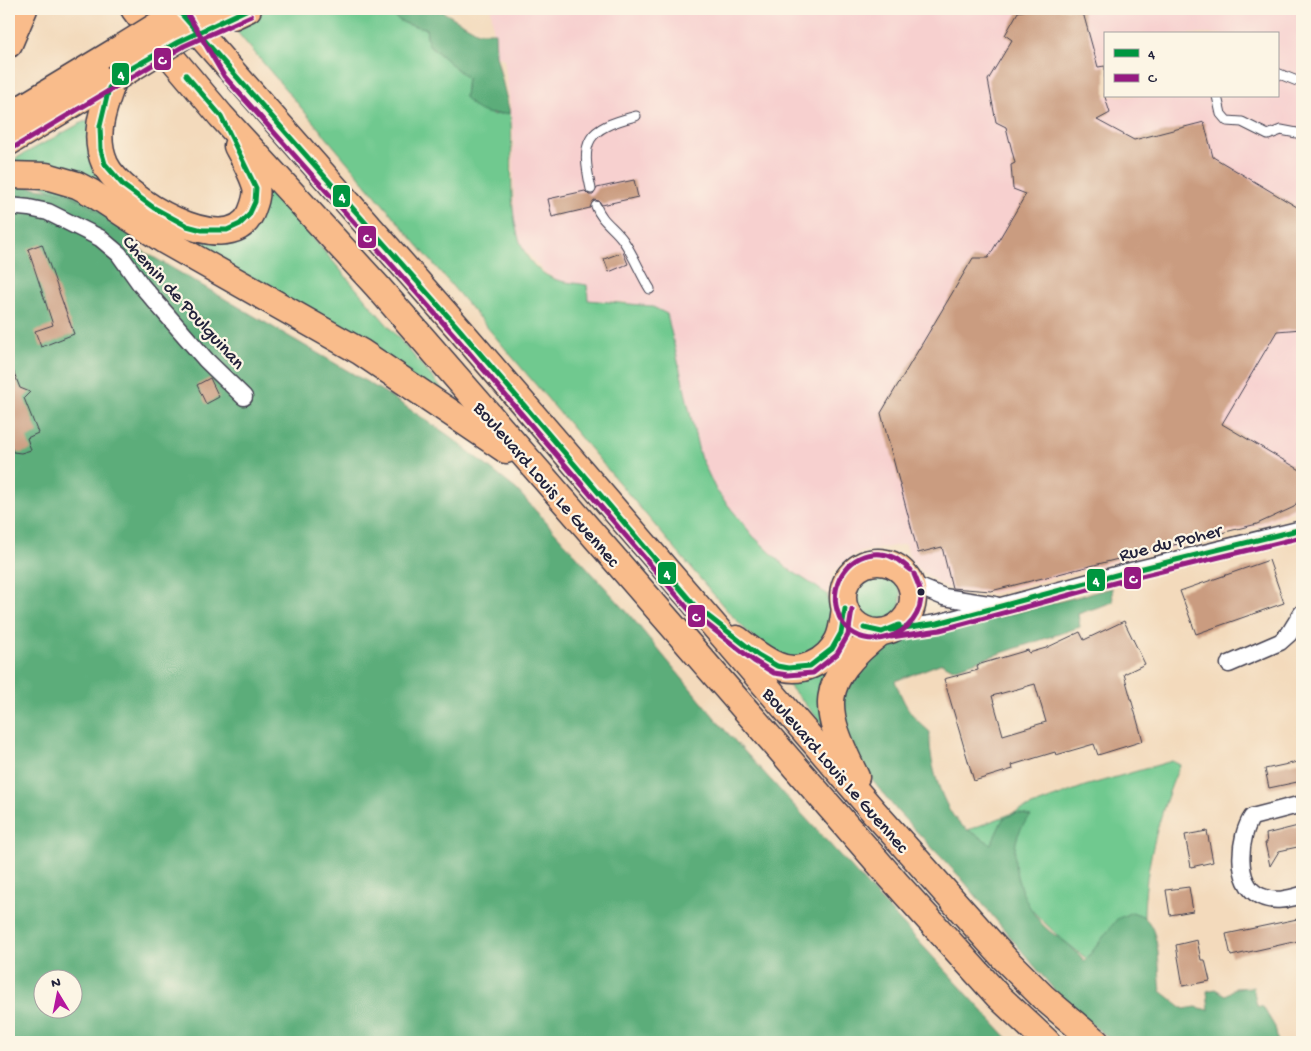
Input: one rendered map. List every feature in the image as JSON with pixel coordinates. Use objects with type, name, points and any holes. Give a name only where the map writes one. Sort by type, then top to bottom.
[{"type":"main road","points":[[9,44],[24,9]]},
{"type":"main road","name":"Boulevard Louis Le Guennec","points":[[134,9],[161,45],[222,116],[377,286],[891,877],[998,996],[1047,1042]]},
{"type":"main road","name":"Boulevard Louis Le Guennec","points":[[177,9],[460,330],[695,606],[875,813],[1005,958],[1050,1003],[1096,1042]]},
{"type":"main road","points":[[9,116],[184,9]]},
{"type":"main road","points":[[193,9],[230,71]]},
{"type":"main road","points":[[9,142],[181,39],[236,11]]},
{"type":"main road","points":[[114,79],[100,120],[100,147],[106,164],[116,179],[154,207],[172,218],[204,231],[216,232],[240,225],[247,219],[257,196],[252,174],[222,116]]},
{"type":"main road","points":[[9,175],[46,176],[85,189],[165,241],[361,352],[534,468]]},
{"type":"main road","points":[[695,606],[758,655],[777,666],[788,668],[810,666],[832,649],[840,633],[845,609],[843,589],[854,571],[862,565],[872,562],[892,564],[907,576],[912,584],[914,600],[909,615],[886,631],[845,665],[837,676],[832,697],[833,722],[839,743],[875,813]]},
{"type":"main road","points":[[845,609],[856,624],[864,629],[886,631]]},
{"type":"street","name":"Chemin de Poulguinan","points":[[9,206],[48,212],[100,238],[119,254],[141,285],[206,360],[244,397]]},
{"type":"street","name":"Rue du Poher","points":[[1262,537],[1302,519]]},
{"type":"street","name":"Rue du Poher","points":[[886,631],[938,623],[1262,537],[1302,529]]},
{"type":"street","name":"Rue du Poher","points":[[912,584],[944,597],[1000,605]]},
{"type":"street","points":[[1229,664],[1280,642],[1289,634],[1302,613]]},
{"type":"street","points":[[1302,804],[1252,817],[1243,837],[1242,862],[1246,881],[1255,894],[1277,900],[1302,895]]},
{"type":"lane","points":[[1278,73],[1302,83]]},
{"type":"lane","points":[[1217,98],[1221,114],[1227,121],[1242,122],[1268,135],[1286,130],[1302,134]]},
{"type":"lane","points":[[591,189],[585,156],[590,140],[595,133],[610,123],[636,116]]},
{"type":"lane","points":[[596,206],[603,220],[628,246],[650,289]]},
{"type":"shaded area","points":[[491,9],[1302,9],[1302,506],[1265,524],[993,593],[956,592],[939,584],[911,563],[905,544],[857,553],[834,571],[827,594],[787,568],[753,536],[716,490],[700,456],[667,314],[624,302],[588,300],[587,285],[557,280],[544,272],[520,245],[514,222],[513,129],[504,59],[496,55]]},
{"type":"green space","points":[[266,9],[390,9],[392,14],[400,21],[426,28],[428,44],[467,78],[465,97],[492,115],[510,113],[513,207],[517,231],[524,252],[537,269],[557,280],[587,285],[588,300],[651,306],[667,314],[700,456],[716,490],[753,536],[787,568],[827,594],[832,627],[827,639],[815,655],[783,659],[754,639],[725,608],[237,32]]},
{"type":"green space","points":[[390,9],[438,9],[478,32],[495,32],[496,55],[510,113],[490,114],[470,103],[465,97],[467,78],[428,44],[426,28],[400,21],[392,14]]},
{"type":"green space","points":[[92,121],[100,168],[215,241],[269,182],[290,204],[295,217],[461,411],[316,320],[9,169],[9,162],[83,122]]},
{"type":"green space","points":[[9,184],[66,192],[130,230],[136,247],[384,392],[448,435],[517,490],[628,613],[724,729],[1011,1042],[9,1042]]},
{"type":"green space","points":[[877,573],[886,575],[894,580],[899,588],[901,597],[899,606],[894,614],[886,619],[877,621],[868,619],[860,614],[855,606],[853,597],[855,588],[860,580],[868,575]]},
{"type":"green space","points":[[1112,588],[1113,602],[1078,614],[1080,627],[953,669],[942,663],[895,681],[909,710],[930,732],[933,767],[946,804],[959,823],[991,844],[1003,819],[1016,813],[1031,816],[1022,828],[1016,841],[1016,871],[1020,887],[1027,901],[1035,915],[1047,929],[1069,945],[1085,961],[1117,919],[1132,912],[1142,916],[1151,926],[1157,943],[1161,991],[1184,1009],[1196,1007],[1209,1010],[1207,991],[1215,989],[1226,995],[1235,988],[1253,987],[1257,1006],[1263,1007],[1275,1027],[1278,1042],[1114,1042],[1066,1004],[961,878],[899,813],[849,752],[840,701],[850,666],[876,643],[902,635],[991,619]]},
{"type":"green space","points":[[837,662],[825,727],[784,680]]},
{"type":"green space","points":[[1172,761],[1180,765],[1165,803],[1153,845],[1144,909],[1148,971],[1155,1013],[1058,936],[1008,887],[960,833],[1085,786]]},
{"type":"building","points":[[1032,9],[1082,9],[1098,67],[1104,66],[1104,98],[1110,113],[1097,120],[1134,140],[1204,122],[1213,157],[1302,210],[1302,329],[1277,331],[1222,424],[1302,471],[1302,494],[1294,507],[1257,524],[991,591],[952,588],[942,547],[918,553],[881,413],[973,258],[988,258],[1026,194],[1013,189],[1011,165],[1015,163],[1006,127],[996,122],[988,80],[1012,40],[1005,35],[1018,12]]},
{"type":"building","points":[[634,180],[638,197],[602,205],[599,201],[594,200],[590,208],[552,217],[548,199],[585,191],[589,195],[593,195],[597,188]]},
{"type":"building","points":[[42,244],[74,334],[41,347],[35,331],[53,325],[28,249]]},
{"type":"building","points":[[623,252],[628,264],[609,272],[604,259]]},
{"type":"building","points":[[9,360],[20,388],[30,392],[24,398],[38,433],[27,438],[31,450],[21,453],[13,452],[9,440]]},
{"type":"building","points":[[210,378],[219,397],[206,404],[197,385]]},
{"type":"building","points":[[1269,560],[1284,603],[1196,634],[1180,591]]},
{"type":"building","points":[[1124,621],[1145,664],[1124,674],[1143,741],[1098,755],[1094,744],[1056,755],[1055,752],[1012,765],[1013,769],[974,781],[944,679],[978,670],[977,665],[1028,650],[1029,653],[1046,648],[1080,632],[1084,640]],"holes":[[[1035,684],[1046,722],[1003,735],[992,696]]]},
{"type":"building","points":[[1302,761],[1302,781],[1269,788],[1265,769]]},
{"type":"building","points":[[1302,825],[1302,846],[1279,851],[1270,866],[1265,843],[1267,843],[1266,834]]},
{"type":"building","points":[[1207,831],[1213,862],[1191,867],[1185,835]]},
{"type":"building","points":[[1189,887],[1193,911],[1170,915],[1166,890]]},
{"type":"building","points":[[1302,918],[1302,940],[1231,956],[1226,934]]},
{"type":"building","points":[[1197,940],[1201,960],[1205,960],[1210,981],[1183,986],[1176,945]]},
{"type":"transit line","name":"4","points":[[177,9],[460,330],[695,606],[758,655],[777,666],[788,668],[810,666],[832,649],[841,633],[845,609]]},
{"type":"transit line","name":"4","points":[[186,75],[221,116],[256,188],[255,202],[249,215],[240,224],[227,230],[202,230],[187,226],[154,208],[124,186],[105,164],[101,150],[100,126],[109,88],[118,76],[178,42],[248,9]]},
{"type":"transit line","name":"C","points":[[187,13],[224,76],[454,335],[690,611],[754,661],[774,673],[788,675],[813,673],[837,654],[848,635],[852,610]]},
{"type":"transit line","name":"C","points":[[13,148],[184,46],[251,16]]},
{"type":"transit line","name":"4","points":[[890,630],[938,623],[1127,572],[1302,529]]},
{"type":"transit line","name":"C","points":[[891,637],[940,630],[1129,579],[1302,537]]},
{"type":"transit line","name":"C","points":[[911,570],[894,558],[881,554],[870,554],[852,563],[839,579],[836,589],[837,610],[844,624],[854,634],[867,638],[881,639],[895,635],[907,626],[916,615],[921,599],[920,589],[914,574]]},
{"type":"transit line","name":"4","points":[[864,628],[882,632],[899,625]]}]
